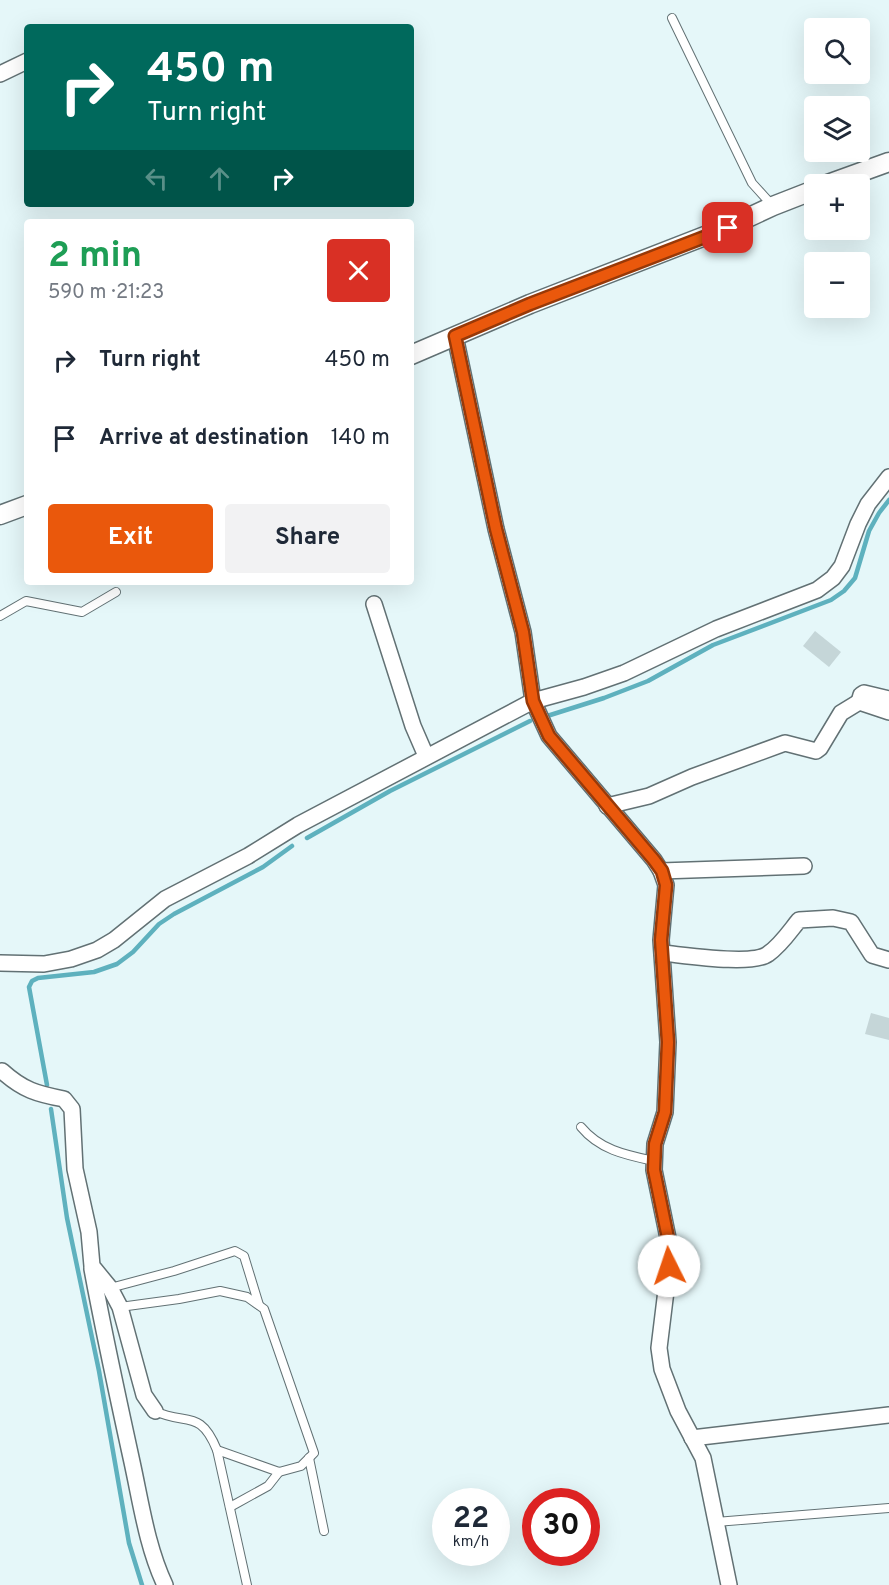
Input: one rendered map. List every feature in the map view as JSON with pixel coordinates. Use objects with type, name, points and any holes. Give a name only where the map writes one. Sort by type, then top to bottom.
[{"type":"street","points":[[0,74],[24,62]]},
{"type":"street","points":[[856,174],[889,162]]},
{"type":"street","points":[[414,354],[530,304],[728,228],[804,194]]},
{"type":"street","points":[[455,336],[496,529],[523,632],[533,701],[549,736],[662,871],[666,885],[661,940],[668,1042],[666,1101],[655,1144],[654,1170],[668,1238],[669,1266],[659,1348],[662,1369],[678,1411],[702,1458],[729,1585]]},
{"type":"street","points":[[0,963],[44,964],[71,959],[97,950],[114,940],[165,898],[248,856],[298,825],[533,701],[624,673],[716,628],[817,590],[833,578],[842,566],[868,504],[889,477]]},
{"type":"street","points":[[0,515],[24,506]]},
{"type":"street","points":[[374,604],[413,726],[426,756]]},
{"type":"street","points":[[607,806],[649,796],[692,777],[785,743],[816,751],[841,713],[859,702],[861,695],[864,693],[889,699]]},
{"type":"street","points":[[859,702],[889,712]]},
{"type":"street","points":[[662,871],[804,866]]},
{"type":"street","points":[[662,954],[744,960],[766,956],[782,942],[800,920],[833,918],[851,922],[872,955],[889,960]]},
{"type":"street","points":[[1,1069],[24,1088],[37,1094],[64,1099],[72,1109],[75,1169],[89,1232],[92,1266],[105,1340],[155,1564],[165,1585]]},
{"type":"street","points":[[92,1266],[110,1288],[120,1307],[144,1395],[155,1411]]},
{"type":"street","points":[[692,1438],[889,1415]]},
{"type":"lane","points":[[672,18],[752,183],[773,206]]},
{"type":"lane","points":[[0,616],[26,601],[82,612],[116,592]]},
{"type":"lane","points":[[580,1127],[591,1140],[622,1154],[654,1161]]},
{"type":"lane","points":[[110,1288],[174,1271],[235,1251],[244,1256],[259,1305]]},
{"type":"lane","points":[[120,1307],[220,1291],[248,1297],[264,1309],[314,1453],[301,1466],[279,1472],[217,1450]]},
{"type":"lane","points":[[155,1411],[196,1421],[206,1429],[217,1450],[247,1585]]},
{"type":"lane","points":[[309,1458],[324,1531]]},
{"type":"lane","points":[[230,1507],[268,1486],[279,1472]]},
{"type":"lane","points":[[716,1522],[889,1508]]},
{"type":"building","points":[[815,631],[841,652],[829,667],[803,646]]},
{"type":"building","points":[[871,1013],[889,1018],[889,1040],[865,1034]]},
{"type":"waterway","points":[[544,717],[648,681],[713,645],[831,600],[844,591],[855,578],[869,531],[889,500]]},
{"type":"waterway","points":[[307,838],[390,791],[530,721]]},
{"type":"waterway","points":[[47,1085],[29,987],[32,981],[38,978],[94,972],[117,964],[133,952],[159,924],[263,867],[292,846]]},
{"type":"waterway","points":[[51,1109],[67,1218],[99,1371],[129,1543],[142,1585]]},
{"type":"route","points":[[669,1266],[668,1238],[654,1170],[655,1144],[665,1112],[668,1042],[661,940],[666,885],[662,871],[654,860],[549,736],[536,712],[523,632],[496,529],[455,336],[530,304],[728,228]]}]
